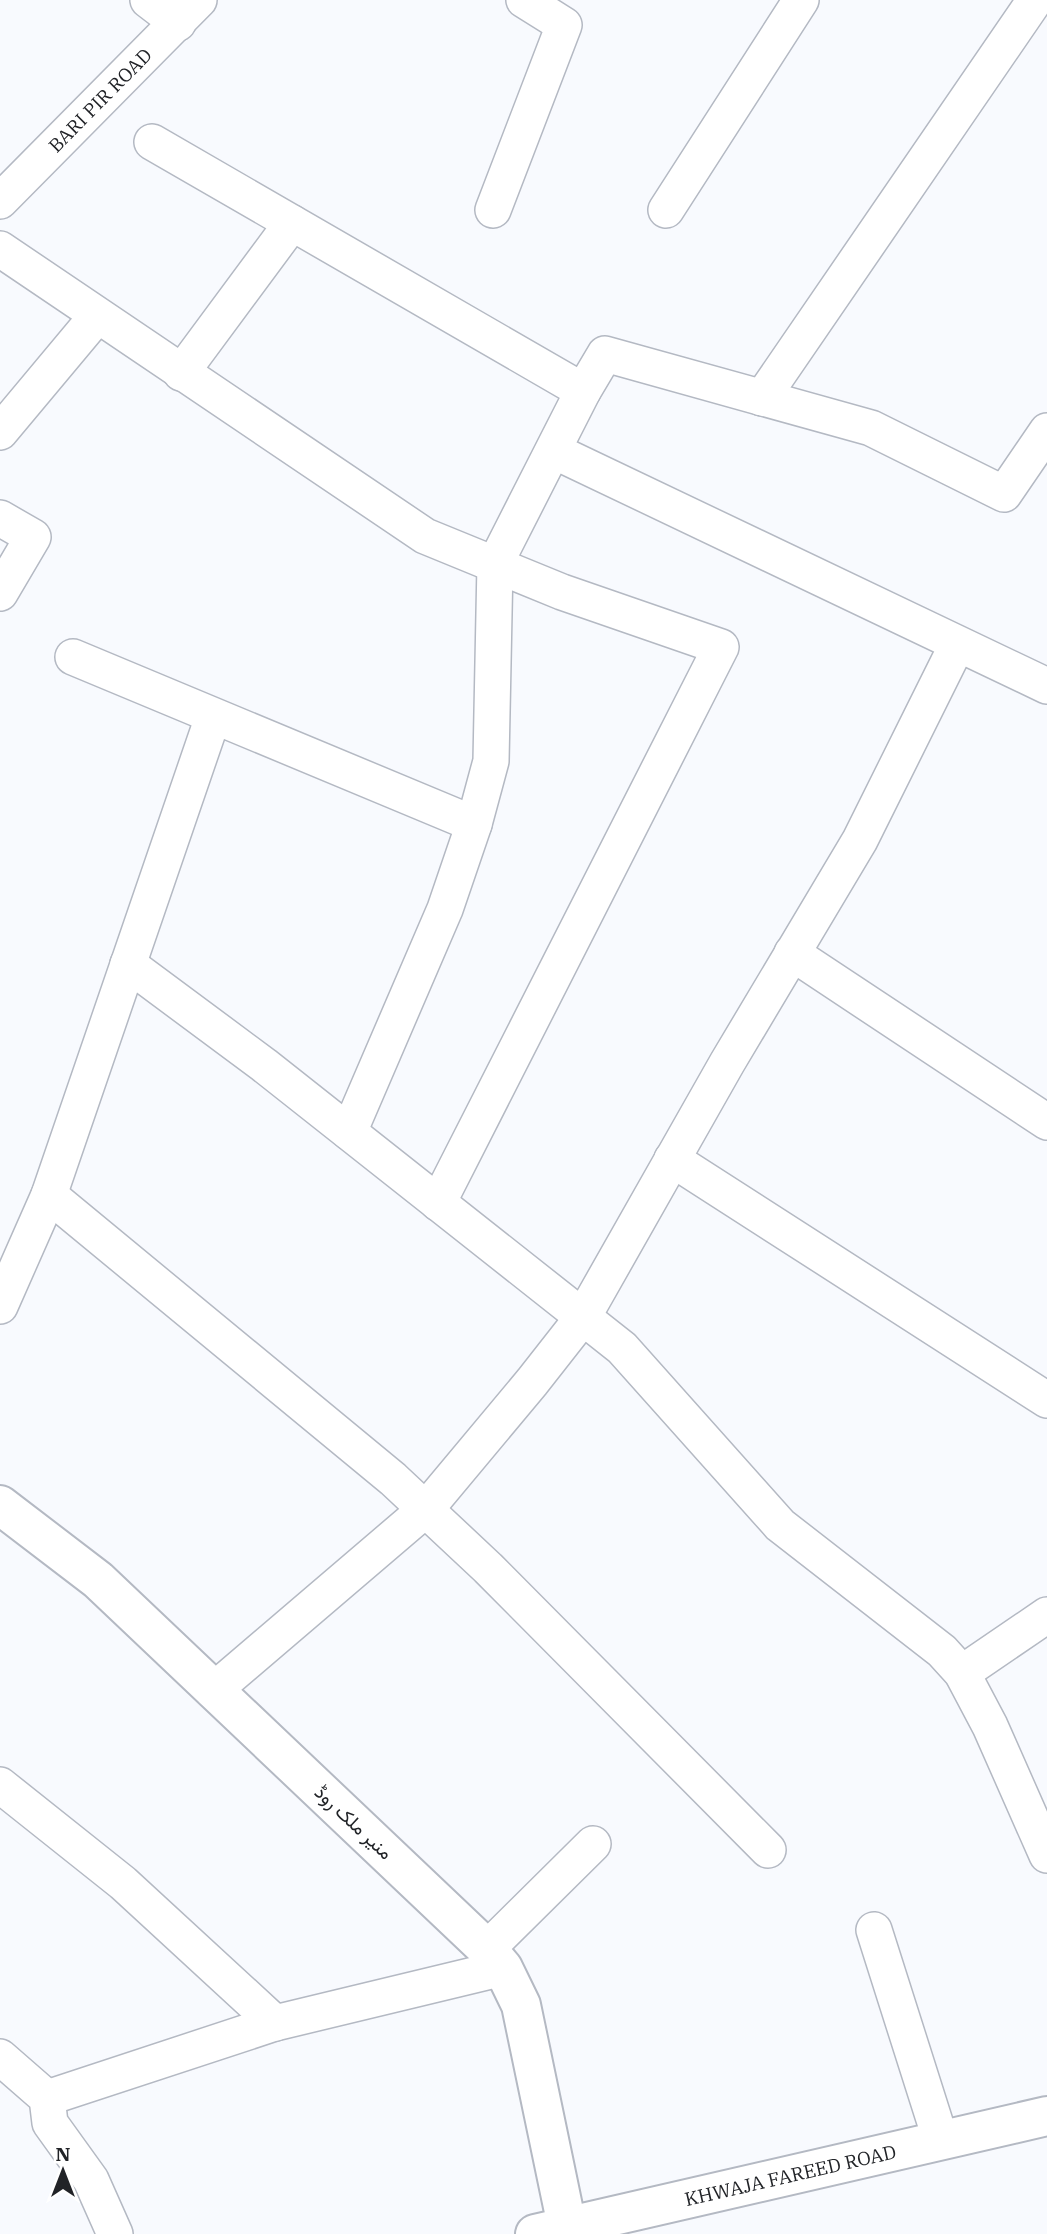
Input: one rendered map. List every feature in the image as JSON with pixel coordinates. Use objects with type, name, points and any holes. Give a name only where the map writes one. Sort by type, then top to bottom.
[{"type":"street","points":[[148,0],[188,11]]},
{"type":"street","points":[[494,210],[565,25],[524,0]]},
{"type":"street","points":[[666,210],[801,0]]},
{"type":"street","points":[[762,398],[1035,0]]},
{"type":"street","name":"BARI PIR ROAD","points":[[0,201],[188,11]]},
{"type":"street","points":[[152,142],[583,391]]},
{"type":"street","points":[[181,373],[292,223]]},
{"type":"street","points":[[0,249],[425,536],[562,592],[721,647],[438,1203]]},
{"type":"street","points":[[0,432],[97,316]]},
{"type":"street","points":[[349,1132],[445,909],[474,824],[491,761],[495,564],[583,391],[606,354],[871,428],[1004,494],[1042,450]]},
{"type":"street","points":[[554,450],[1047,686]]},
{"type":"street","points":[[0,518],[33,537],[0,593]]},
{"type":"street","points":[[212,1691],[426,1509],[583,1317],[672,1159],[860,840],[957,645]]},
{"type":"street","points":[[73,657],[474,824]]},
{"type":"street","points":[[0,1306],[49,1195],[213,717]]},
{"type":"street","points":[[792,953],[1047,1122]]},
{"type":"street","points":[[128,964],[264,1065],[622,1348],[780,1525],[942,1651],[962,1673],[990,1726],[1047,1855]]},
{"type":"street","points":[[672,1159],[1047,1400]]},
{"type":"street","points":[[49,1195],[426,1509],[768,1850]]},
{"type":"street","name":"منیر ملک روڈ","points":[[0,1505],[98,1580],[495,1958],[521,2005],[551,2230]]},
{"type":"street","points":[[962,1673],[1047,1615]]},
{"type":"street","points":[[0,1785],[123,1883],[275,2023]]},
{"type":"street","points":[[47,2098],[275,2023],[495,1958],[593,1844]]},
{"type":"street","points":[[874,1930],[940,2141]]},
{"type":"street","points":[[0,2057],[47,2098],[50,2123],[91,2180],[115,2234]]},
{"type":"street","name":"KHWAJA FAREED ROAD","points":[[551,2230],[1047,2116]]}]
